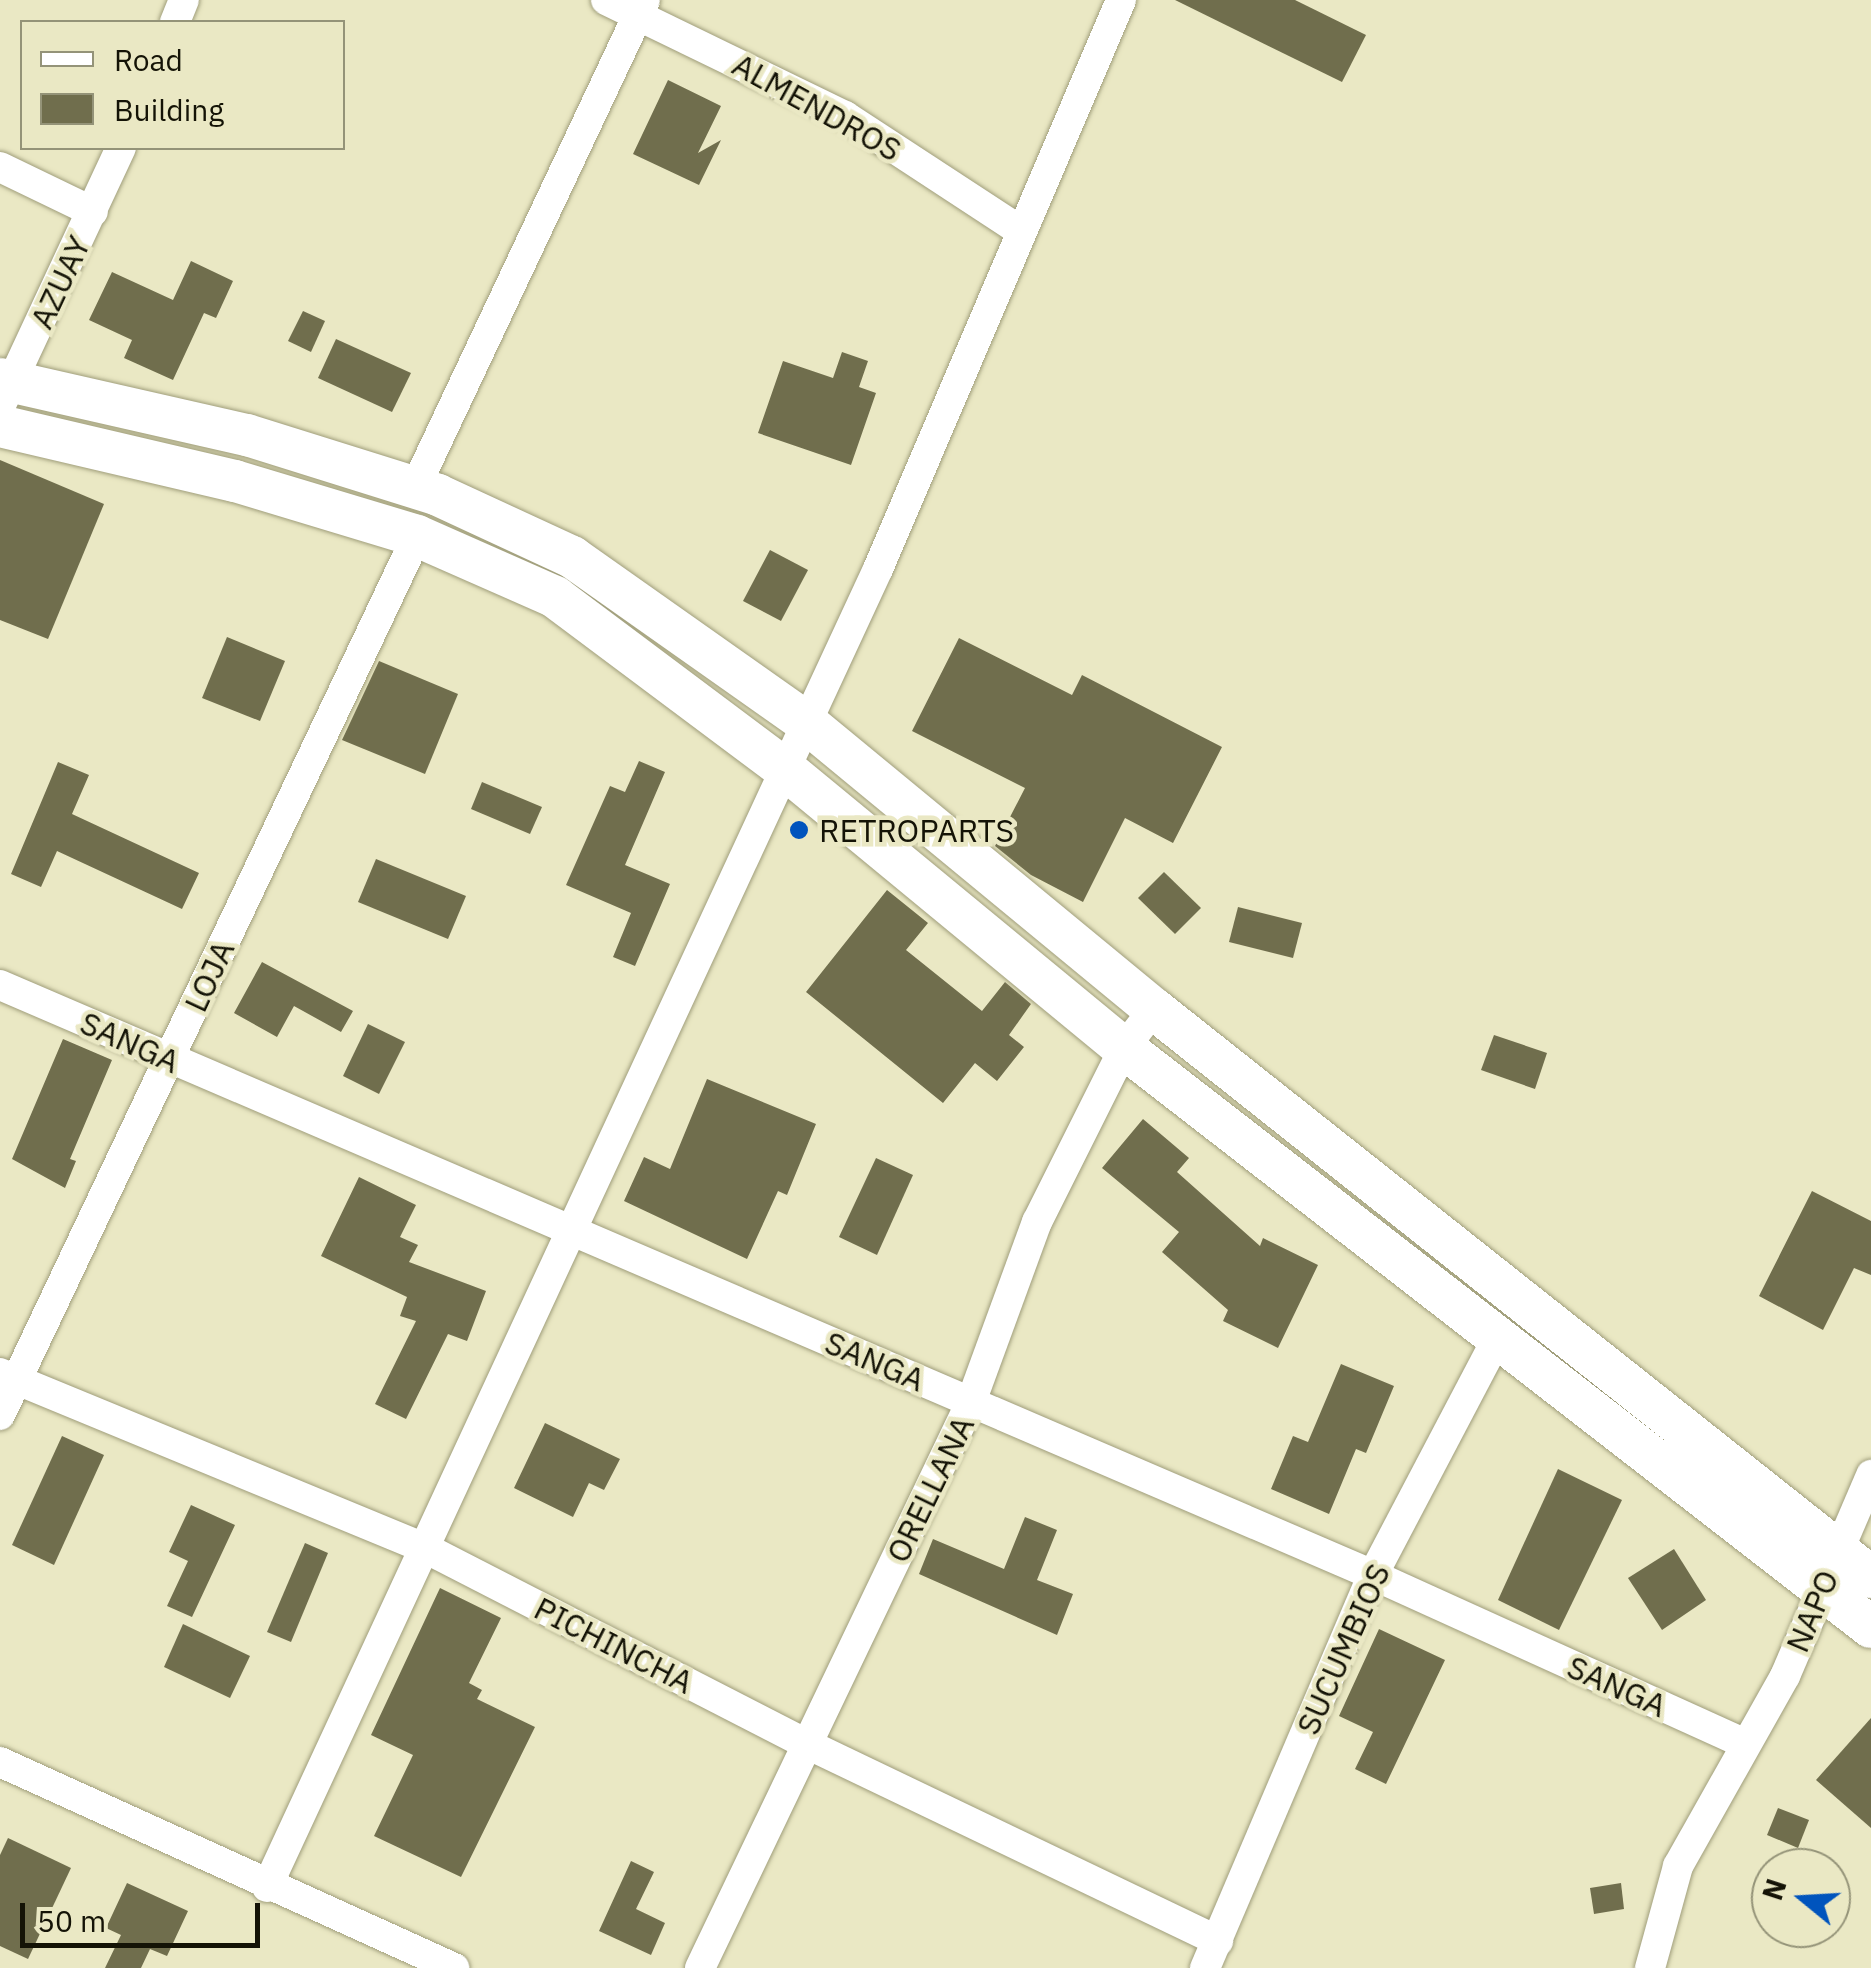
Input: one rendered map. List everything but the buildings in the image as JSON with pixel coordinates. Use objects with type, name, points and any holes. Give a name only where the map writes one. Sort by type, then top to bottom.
[{"type":"main road","points":[[4,389],[247,436],[415,488],[572,557],[807,723],[1830,1569],[1871,1627]]},
{"type":"main road","points":[[0,426],[235,481],[416,536],[555,597],[785,769],[1124,1048],[1498,1337],[1830,1569],[1871,1577]]},
{"type":"street","name":"ALMENDROS","points":[[606,0],[642,6],[844,116],[1020,230]]},
{"type":"street","points":[[268,1887],[807,723],[1121,0]]},
{"type":"street","points":[[415,488],[642,6]]},
{"type":"street","name":"AZUAY","points":[[4,389],[120,150]]},
{"type":"street","points":[[0,167],[93,212]]},
{"type":"street","name":"LOJA","points":[[0,1415],[8,1377],[169,1059],[416,536]]},
{"type":"street","name":"SANGA","points":[[0,985],[1373,1576],[1746,1744]]},
{"type":"street","name":"ORELLANA","points":[[700,1968],[972,1402],[1038,1222],[1124,1048],[1154,1009]]},
{"type":"street","name":"SUCUMBIOS","points":[[1212,1954],[1373,1576],[1498,1337]]},
{"type":"street","name":"PICHINCHA","points":[[8,1377],[425,1548],[1212,1954]]},
{"type":"street","name":"NAPO","points":[[1650,1968],[1678,1866],[1785,1676],[1871,1474]]},
{"type":"street","points":[[0,1762],[268,1887],[455,1968]]},
{"type":"place","name":"RETROPARTS","points":[[799,830]]}]
